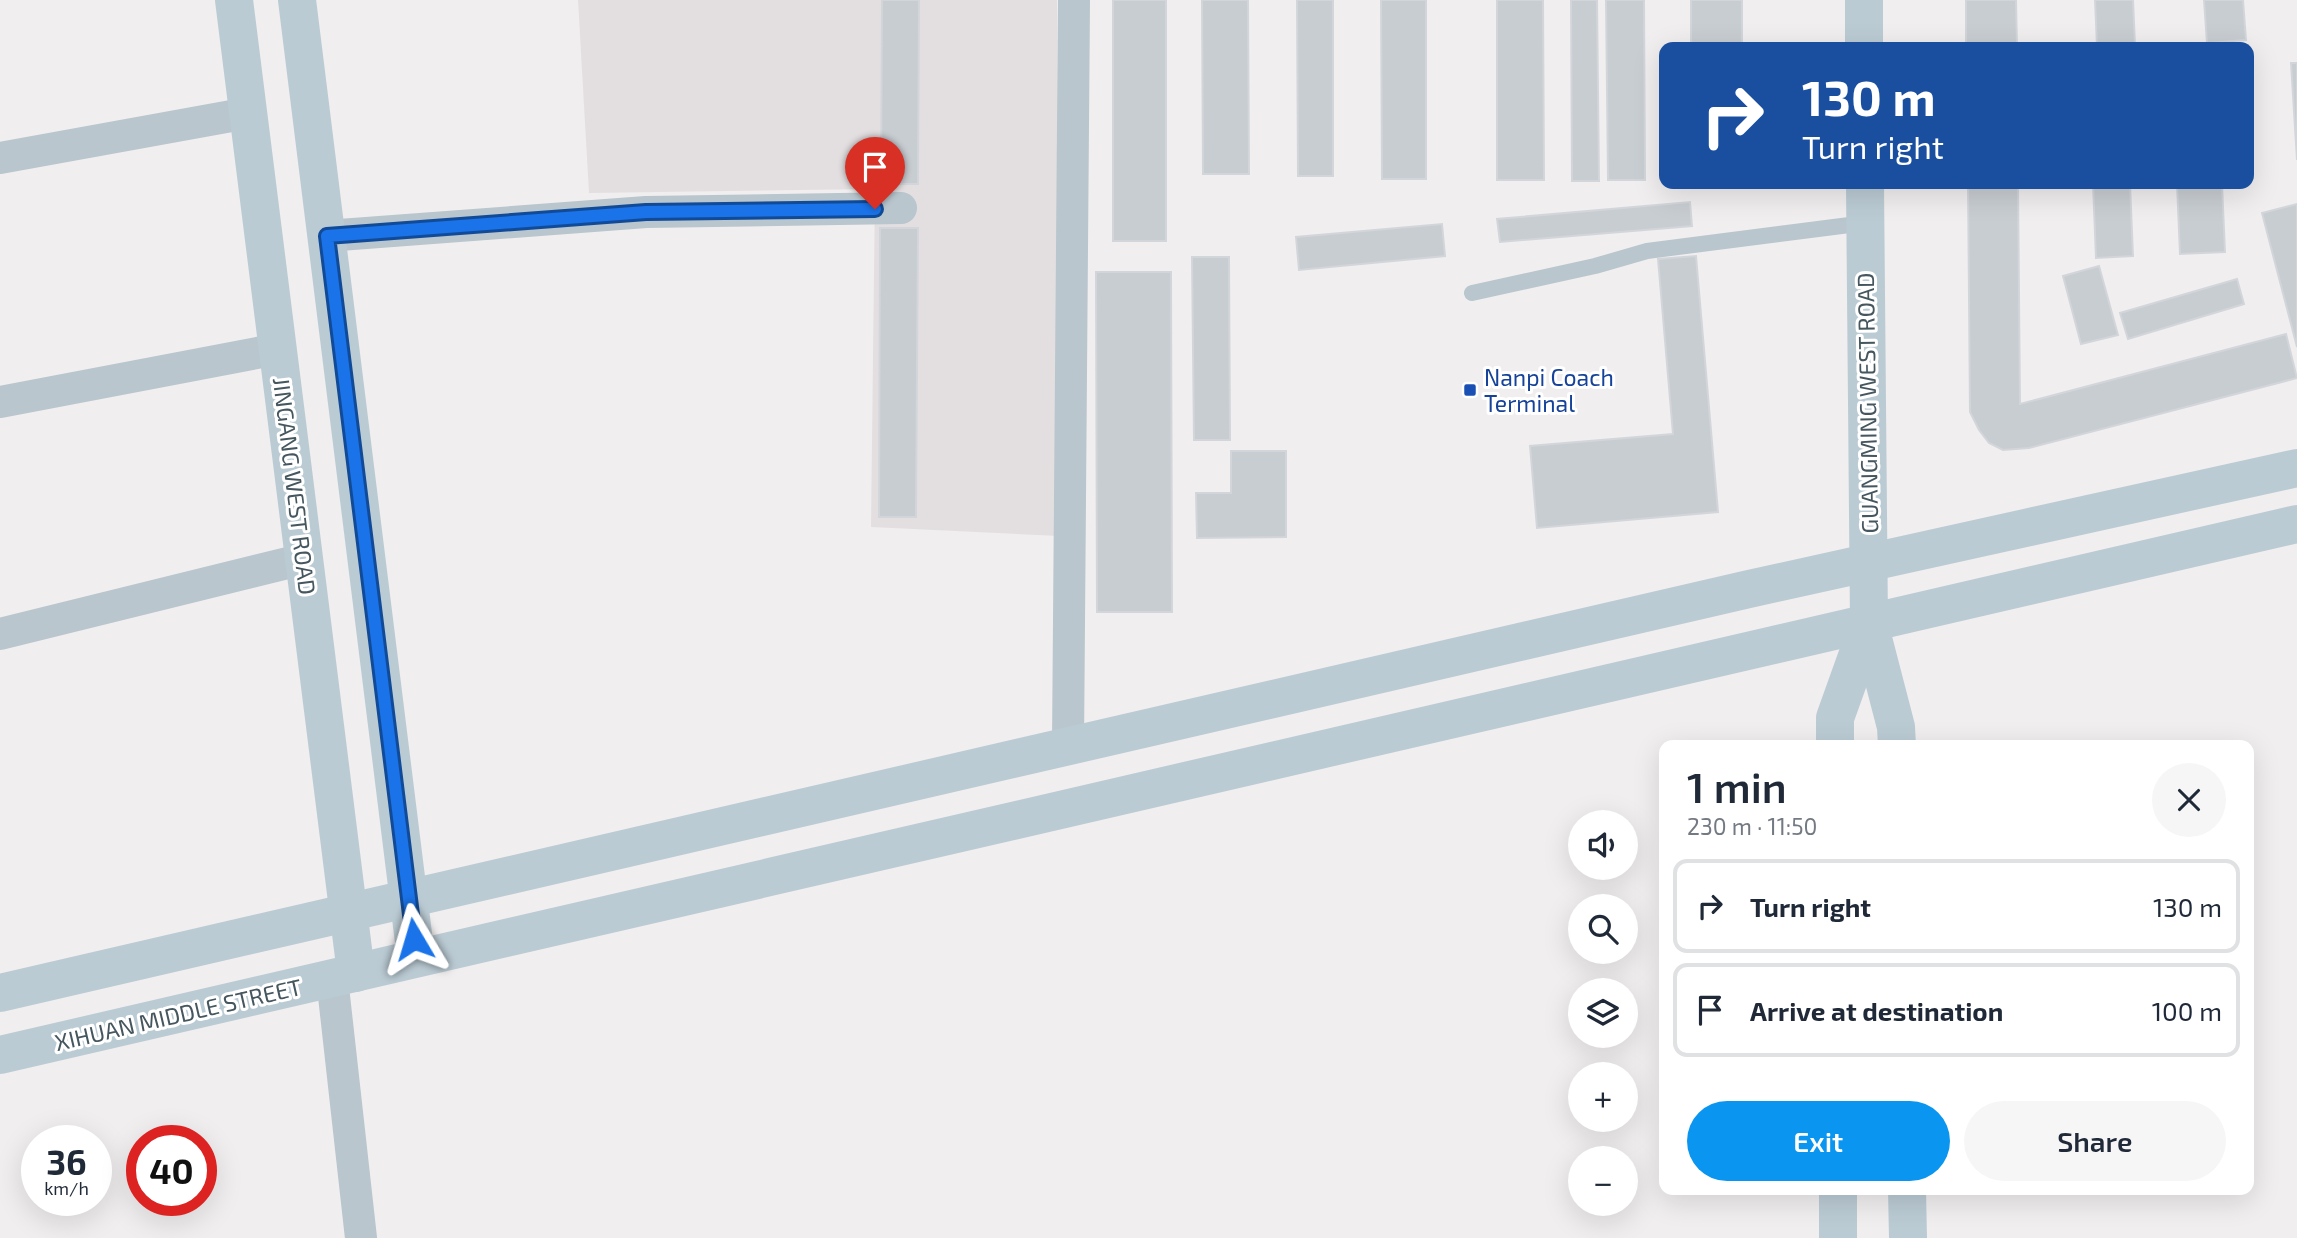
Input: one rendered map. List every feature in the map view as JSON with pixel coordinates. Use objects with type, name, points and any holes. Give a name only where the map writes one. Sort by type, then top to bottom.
[{"type":"main road","name":"JINGANG WEST ROAD","points":[[234,0],[348,913],[344,975]]},
{"type":"main road","points":[[297,0],[416,958]]},
{"type":"main road","points":[[1864,0],[1864,42]]},
{"type":"main road","name":"GUANGMING WEST ROAD","points":[[1865,189],[1869,623]]},
{"type":"main road","points":[[0,993],[1868,562],[2297,468]]},
{"type":"main road","name":"XIHUAN MIDDLE STREET","points":[[0,1055],[2297,524]]},
{"type":"main road","points":[[1835,740],[1835,718],[1869,623]]},
{"type":"main road","points":[[1869,623],[1896,727],[1897,740]]},
{"type":"main road","points":[[1838,1195],[1838,1238]]},
{"type":"main road","points":[[1907,1195],[1908,1238]]},
{"type":"street","points":[[1068,746],[1074,0]]},
{"type":"street","points":[[0,158],[248,113]]},
{"type":"street","points":[[327,236],[646,212],[901,208]]},
{"type":"street","points":[[0,402],[278,349]]},
{"type":"street","points":[[0,634],[304,559]]},
{"type":"street","points":[[344,975],[361,1238]]},
{"type":"lane","points":[[1472,293],[1595,266],[1647,251],[1866,223]]},
{"type":"shaded area","points":[[578,0],[1057,0],[1059,536],[871,527],[875,189],[589,193]]},
{"type":"building","points":[[882,0],[919,0],[918,184],[881,184]]},
{"type":"building","points":[[1113,0],[1166,0],[1166,241],[1113,241]]},
{"type":"building","points":[[1202,0],[1248,0],[1249,174],[1203,174]]},
{"type":"building","points":[[1297,0],[1333,0],[1333,176],[1298,176]]},
{"type":"building","points":[[1381,0],[1426,0],[1426,179],[1382,179]]},
{"type":"building","points":[[1497,0],[1543,0],[1544,180],[1497,180]]},
{"type":"building","points":[[1571,0],[1597,0],[1599,181],[1572,181]]},
{"type":"building","points":[[1606,0],[1644,0],[1645,180],[1608,180]]},
{"type":"building","points":[[1691,0],[1742,0],[1742,42],[1691,42]]},
{"type":"building","points":[[1966,0],[2016,0],[2017,42],[1966,42]]},
{"type":"building","points":[[2095,0],[2133,0],[2135,42],[2097,42]]},
{"type":"building","points":[[2204,0],[2243,0],[2246,40],[2207,42]]},
{"type":"building","points":[[2291,63],[2297,63],[2297,160]]},
{"type":"building","points":[[1968,189],[2018,189],[2020,404],[2286,334],[2297,378],[2029,448],[2003,450],[1989,443],[1970,412]]},
{"type":"building","points":[[2093,189],[2130,189],[2133,256],[2096,258]]},
{"type":"building","points":[[2177,189],[2222,189],[2225,252],[2180,254]]},
{"type":"building","points":[[1690,202],[1692,226],[1500,242],[1497,219]]},
{"type":"building","points":[[2297,204],[2297,347],[2262,213]]},
{"type":"building","points":[[1442,224],[1445,256],[1299,270],[1296,237]]},
{"type":"building","points":[[880,228],[918,228],[916,517],[879,517]]},
{"type":"building","points":[[1696,256],[1718,512],[1537,528],[1530,446],[1673,434],[1658,259]]},
{"type":"building","points":[[1192,257],[1229,257],[1230,440],[1194,440]]},
{"type":"building","points":[[2099,266],[2118,335],[2081,344],[2063,276]]},
{"type":"building","points":[[1096,272],[1171,272],[1172,612],[1097,612]]},
{"type":"building","points":[[2237,279],[2244,304],[2128,339],[2120,313]]},
{"type":"building","points":[[1231,451],[1286,451],[1286,537],[1197,538],[1196,493],[1231,493]]},
{"type":"place","name":"Nanpi Coach Terminal","points":[[1470,390]]},
{"type":"route","points":[[414,939],[327,236],[646,212],[875,209]]}]
